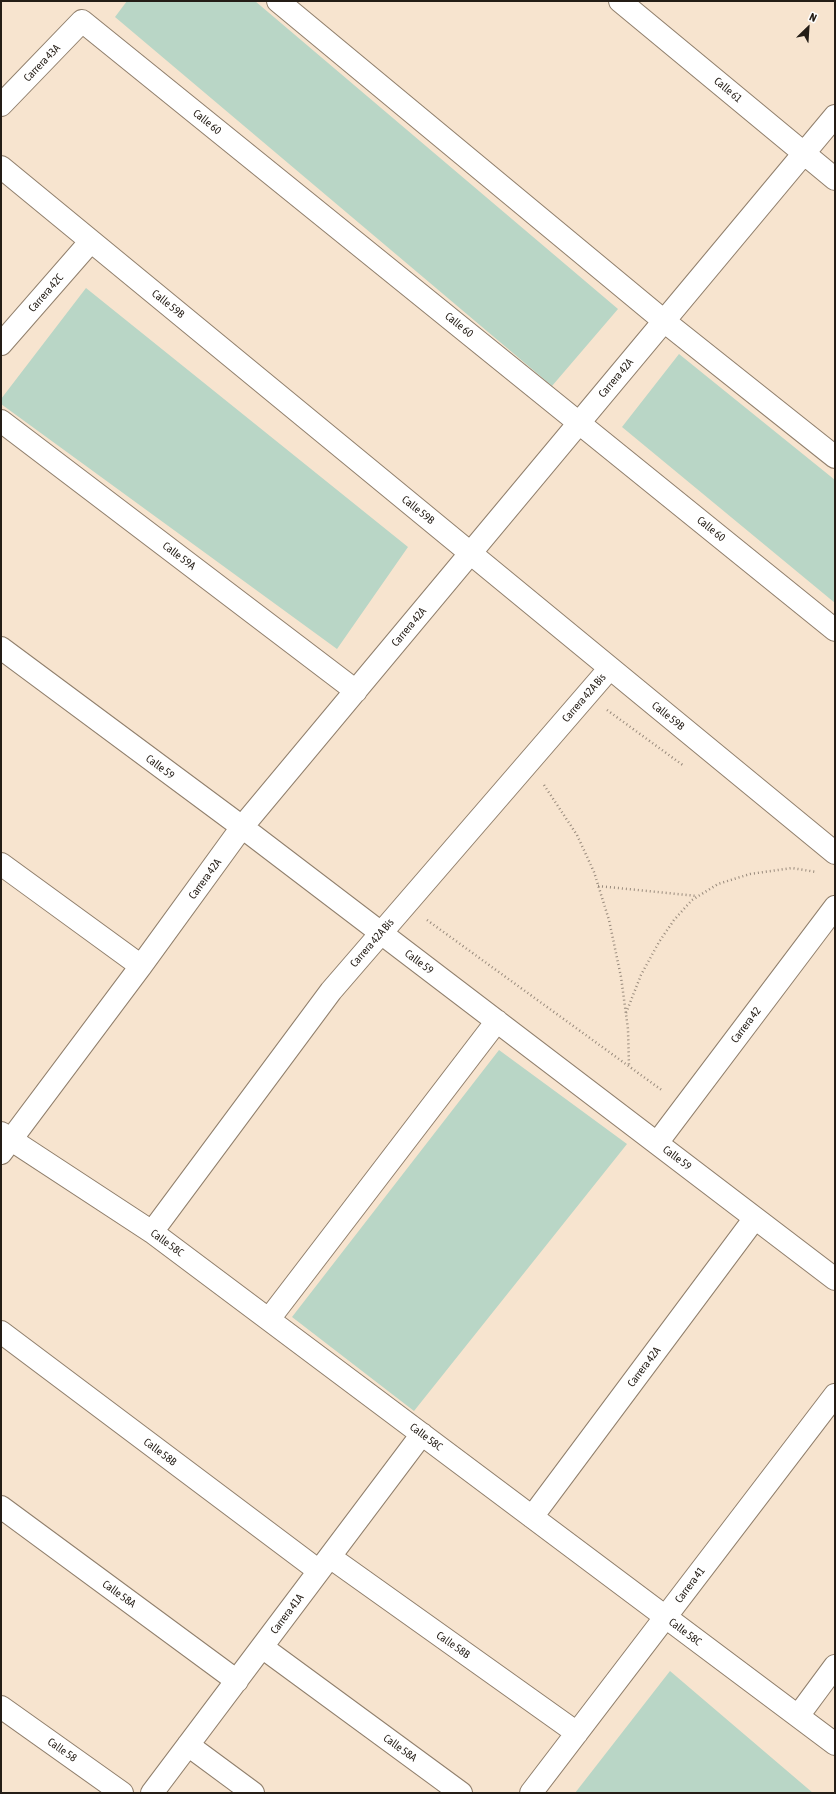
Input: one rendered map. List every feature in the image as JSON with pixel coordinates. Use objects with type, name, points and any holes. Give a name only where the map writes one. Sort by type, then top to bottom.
[{"type":"street","points":[[278,1],[664,321],[835,457]]},
{"type":"street","name":"Calle 61","points":[[620,1],[835,178]]},
{"type":"street","name":"Carrera 43A","points":[[1,105],[82,21]]},
{"type":"street","name":"Calle 60","points":[[82,21],[835,630]]},
{"type":"street","name":"Carrera 42A","points":[[4,1142],[141,966],[242,827],[835,116]]},
{"type":"street","name":"Calle 59B","points":[[1,167],[835,853]]},
{"type":"street","name":"Carrera 42C","points":[[1,344],[91,241]]},
{"type":"street","name":"Calle 59A","points":[[1,421],[356,691]]},
{"type":"street","name":"Calle 59","points":[[1,648],[242,827],[835,1279]]},
{"type":"street","name":"Carrera 42A Bis","points":[[152,1232],[331,991],[610,668]]},
{"type":"street","points":[[1,864],[141,966]]},
{"type":"street","name":"Carrera 42","points":[[657,1143],[835,907]]},
{"type":"street","points":[[269,1320],[497,1021]]},
{"type":"street","name":"Calle 58C","points":[[4,1142],[152,1232],[835,1744]]},
{"type":"street","name":"Carrera 42A","points":[[532,1517],[756,1218]]},
{"type":"street","name":"Calle 58B","points":[[1,1332],[324,1564],[577,1732]]},
{"type":"street","name":"Carrera 41","points":[[531,1793],[835,1395]]},
{"type":"street","name":"Carrera 41A","points":[[152,1793],[422,1434]]},
{"type":"street","name":"Calle 58A","points":[[1,1507],[236,1681]]},
{"type":"street","name":"Calle 58A","points":[[262,1647],[461,1793]]},
{"type":"street","points":[[798,1716],[835,1666]]},
{"type":"street","name":"Calle 58","points":[[1,1707],[122,1793]]},
{"type":"street","points":[[188,1745],[253,1793]]},
{"type":"path","points":[[541,781],[576,835],[594,872],[609,920],[621,977],[629,1067]]},
{"type":"path","points":[[625,1014],[641,975],[659,942],[674,920],[692,900],[718,884],[750,874],[792,868],[820,873]]},
{"type":"path","points":[[598,886],[698,896]]},
{"type":"path","points":[[431,913],[426,919],[663,1092],[668,1086]]},
{"type":"green space","points":[[127,1],[255,1],[618,309],[552,386],[115,17]]},
{"type":"green space","points":[[86,288],[408,547],[337,649],[1,404],[1,399]]},
{"type":"green space","points":[[679,354],[835,480],[835,603],[622,427]]},
{"type":"green space","points":[[499,1050],[627,1144],[414,1411],[292,1317]]},
{"type":"green space","points":[[670,1671],[813,1793],[575,1793]]}]
